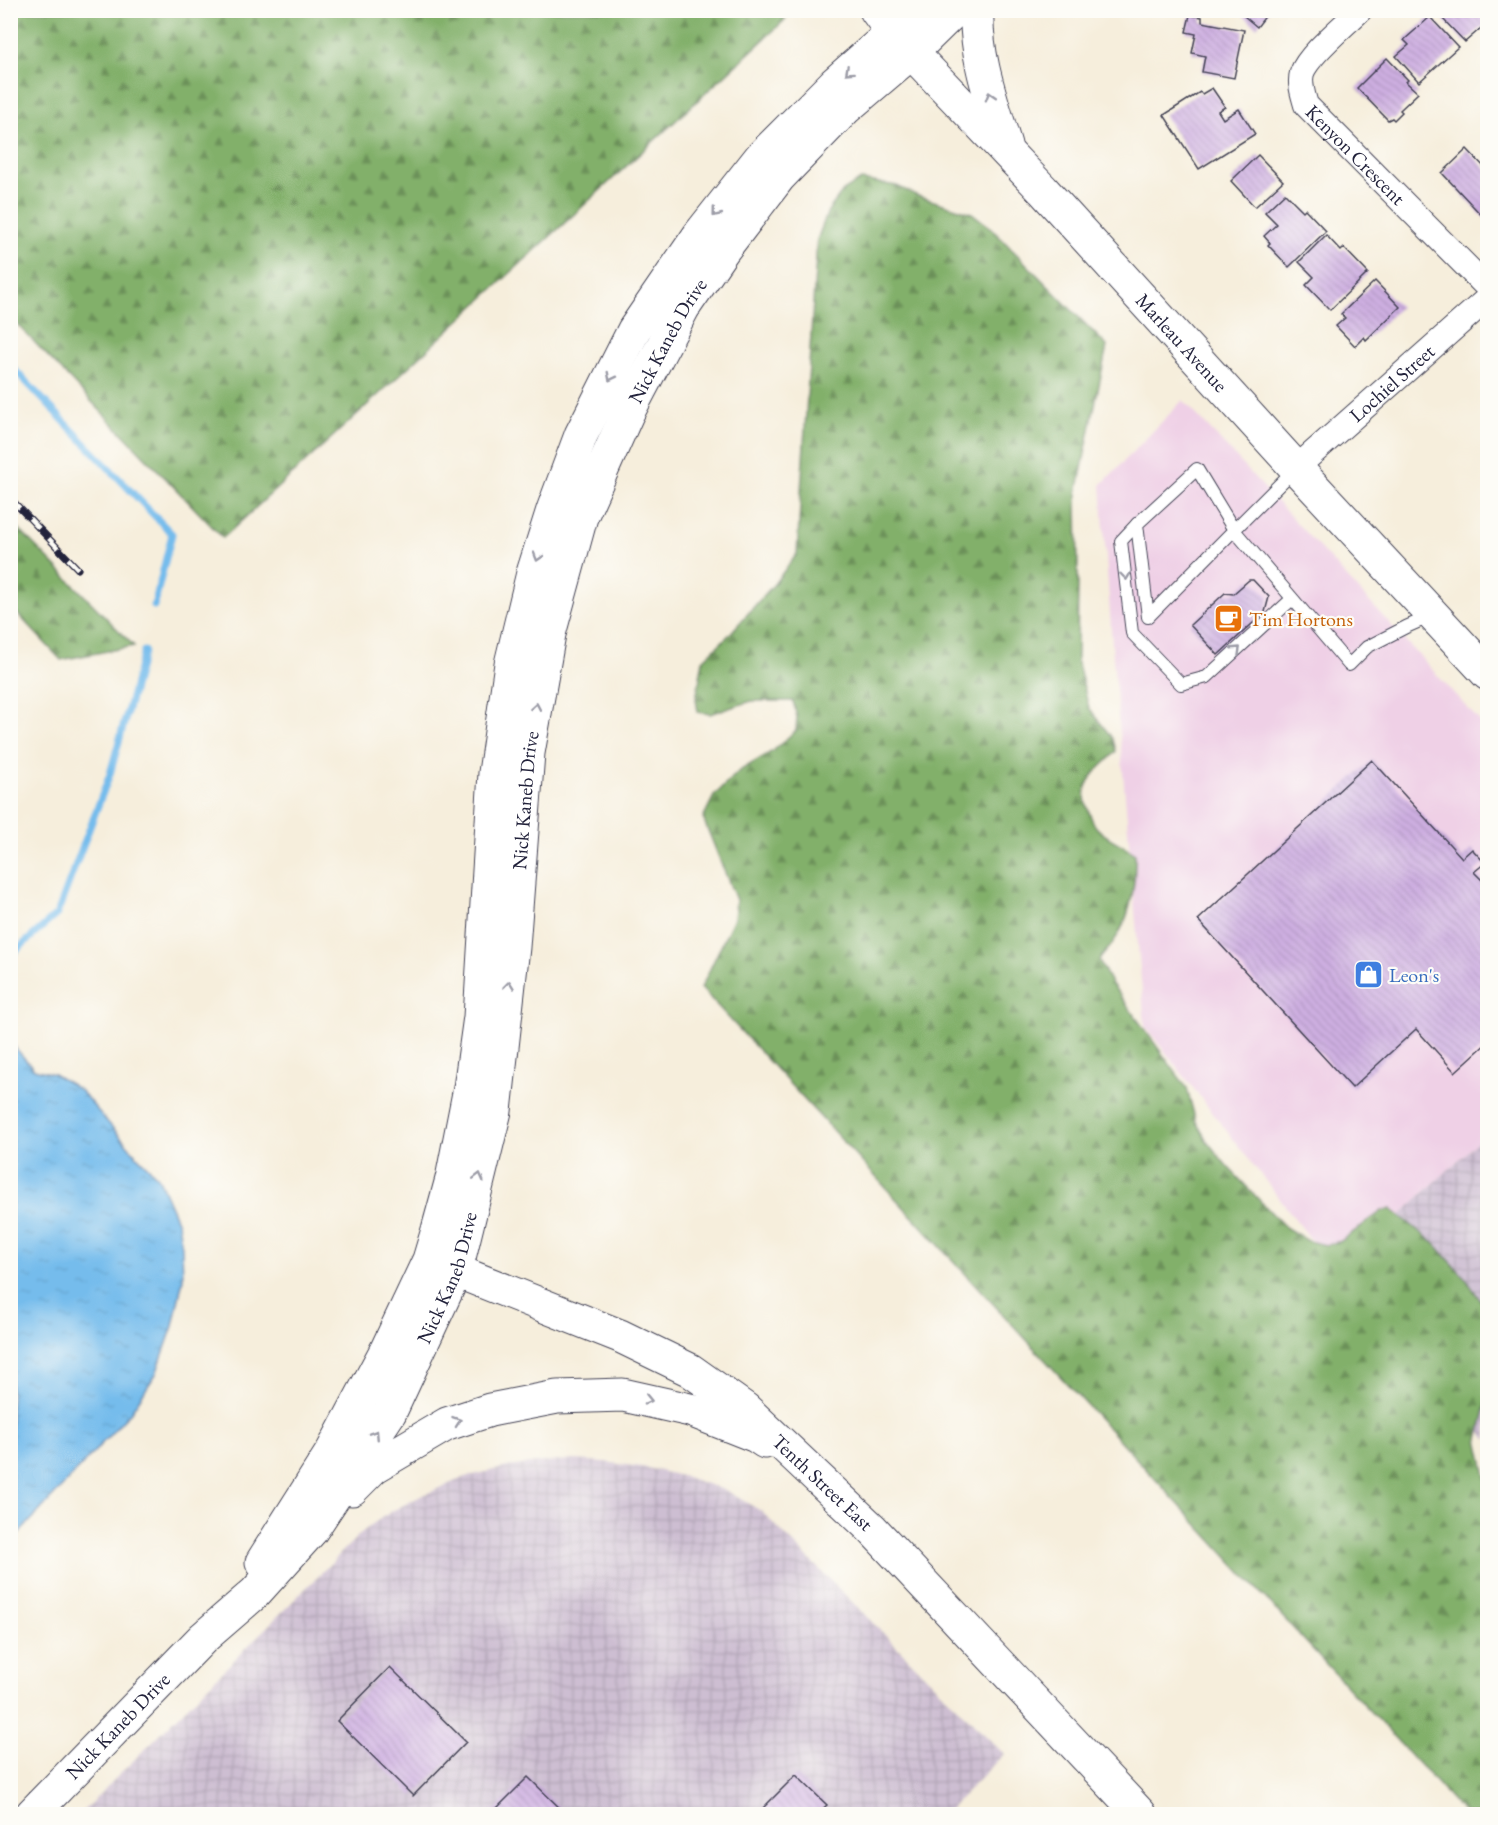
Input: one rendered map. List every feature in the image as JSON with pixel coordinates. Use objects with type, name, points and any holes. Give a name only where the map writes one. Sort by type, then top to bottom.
[{"type":"street","name":"Nick Kaneb Drive","points":[[32,1815],[203,1638],[255,1593],[311,1532],[390,1412],[495,1111],[513,947],[528,753],[549,634],[581,517],[627,414],[683,308],[778,177],[845,109],[894,31],[918,10]]},
{"type":"street","name":"Nick Kaneb Drive","points":[[894,31],[955,10]]},
{"type":"street","points":[[977,10],[976,33],[984,76],[1007,152]]},
{"type":"street","name":"Kenyon Crescent","points":[[1360,10],[1312,58],[1302,73],[1301,89],[1306,105],[1488,288]]},
{"type":"street","name":"Marleau Avenue","points":[[894,31],[1488,674]]},
{"type":"street","name":"Lochiel Street","points":[[1296,468],[1488,298]]},
{"type":"street","name":"Nick Kaneb Drive","points":[[203,1638],[266,1557],[333,1450],[387,1349],[442,1265]]},
{"type":"street","name":"Tenth Street East","points":[[442,1265],[620,1336],[690,1370],[744,1409],[872,1529],[1140,1815]]},
{"type":"street","points":[[311,1532],[374,1467],[447,1424],[490,1410],[557,1397],[623,1395],[690,1410],[756,1436],[817,1478]]},
{"type":"lane","points":[[1137,524],[1148,617],[1296,468]]},
{"type":"lane","points":[[1292,599],[1206,677],[1181,684],[1132,633],[1121,541],[1197,469],[1234,531],[1349,665],[1367,647],[1434,615]]},
{"type":"shaded area","points":[[1183,400],[1487,729],[1487,1133],[1338,1274],[1145,1026],[1113,657],[1101,485]]},
{"type":"shaded area","points":[[1487,1133],[1487,1440],[1338,1274]]},
{"type":"shaded area","points":[[573,1460],[648,1468],[689,1478],[727,1491],[761,1511],[1004,1754],[945,1814],[80,1814],[361,1533],[374,1523],[419,1497],[465,1477],[507,1467]]},
{"type":"green space","points":[[11,11],[778,11],[786,19],[223,538],[11,318]]},
{"type":"green space","points":[[861,180],[897,186],[918,196],[972,213],[991,228],[1107,346],[1077,493],[1077,660],[1089,708],[1113,739],[1116,751],[1088,782],[1085,792],[1086,804],[1096,827],[1135,854],[1134,885],[1127,915],[1117,937],[1099,960],[1111,983],[1187,1088],[1196,1122],[1207,1141],[1227,1166],[1285,1227],[1308,1241],[1326,1245],[1341,1241],[1382,1211],[1391,1209],[1435,1244],[1466,1279],[1487,1310],[1487,1401],[1478,1439],[1488,1485],[1487,1814],[1465,1814],[701,988],[734,918],[736,900],[703,818],[714,796],[739,771],[773,751],[796,730],[797,717],[793,701],[752,701],[710,714],[698,712],[696,699],[703,660],[728,636],[797,554],[817,240],[828,211],[843,191]]},
{"type":"green space","points":[[10,521],[134,646],[61,660],[11,607]]},
{"type":"water","points":[[11,1043],[34,1069],[54,1074],[80,1090],[158,1177],[178,1223],[182,1247],[183,1279],[173,1326],[156,1374],[130,1413],[11,1542]]},
{"type":"building","points":[[1237,10],[1270,10],[1257,27]]},
{"type":"building","points":[[1448,10],[1488,10],[1488,22],[1465,42],[1441,17]]},
{"type":"building","points":[[1190,15],[1202,17],[1202,22],[1244,30],[1234,78],[1202,72],[1205,56],[1192,53],[1196,34],[1186,32]]},
{"type":"building","points":[[1430,17],[1458,47],[1419,82],[1396,56],[1409,45],[1404,40]]},
{"type":"building","points":[[1387,58],[1418,93],[1400,110],[1402,112],[1394,120],[1392,118],[1388,120],[1357,88]]},
{"type":"building","points":[[1212,88],[1225,107],[1218,111],[1223,119],[1239,109],[1255,134],[1199,169],[1164,115],[1200,92],[1202,94]]},
{"type":"building","points":[[1467,149],[1488,171],[1486,220],[1442,173]]},
{"type":"building","points":[[1258,155],[1283,181],[1255,207],[1231,181]]},
{"type":"building","points":[[1285,193],[1303,211],[1305,209],[1326,231],[1289,267],[1268,245],[1270,243],[1264,236],[1277,224],[1265,212]]},
{"type":"building","points":[[1326,235],[1341,251],[1344,248],[1368,273],[1330,310],[1306,285],[1314,277],[1299,262]]},
{"type":"building","points":[[1375,281],[1400,307],[1366,340],[1364,337],[1355,346],[1336,326],[1345,318],[1341,314]]},
{"type":"building","name":"Tim Hortons","points":[[1249,580],[1253,580],[1269,597],[1265,612],[1218,655],[1190,625],[1225,593],[1233,594]]},
{"type":"building","name":"Leon's","points":[[1372,760],[1462,858],[1472,849],[1485,863],[1474,872],[1488,886],[1488,1042],[1455,1072],[1416,1029],[1352,1088],[1198,920]]},
{"type":"building","points":[[390,1667],[466,1742],[413,1796],[337,1721]]},
{"type":"building","points":[[796,1775],[827,1805],[817,1814],[757,1814]]},
{"type":"building","points":[[528,1777],[566,1814],[491,1814]]},
{"type":"waterway","points":[[10,365],[172,534],[154,606]]},
{"type":"waterway","points":[[10,956],[57,914],[110,774],[144,651]]},
{"type":"railway","points":[[10,498],[78,569]]},
{"type":"place","name":"Tim Hortons","points":[[1228,619]]},
{"type":"place","name":"Leon's","points":[[1368,975]]}]
